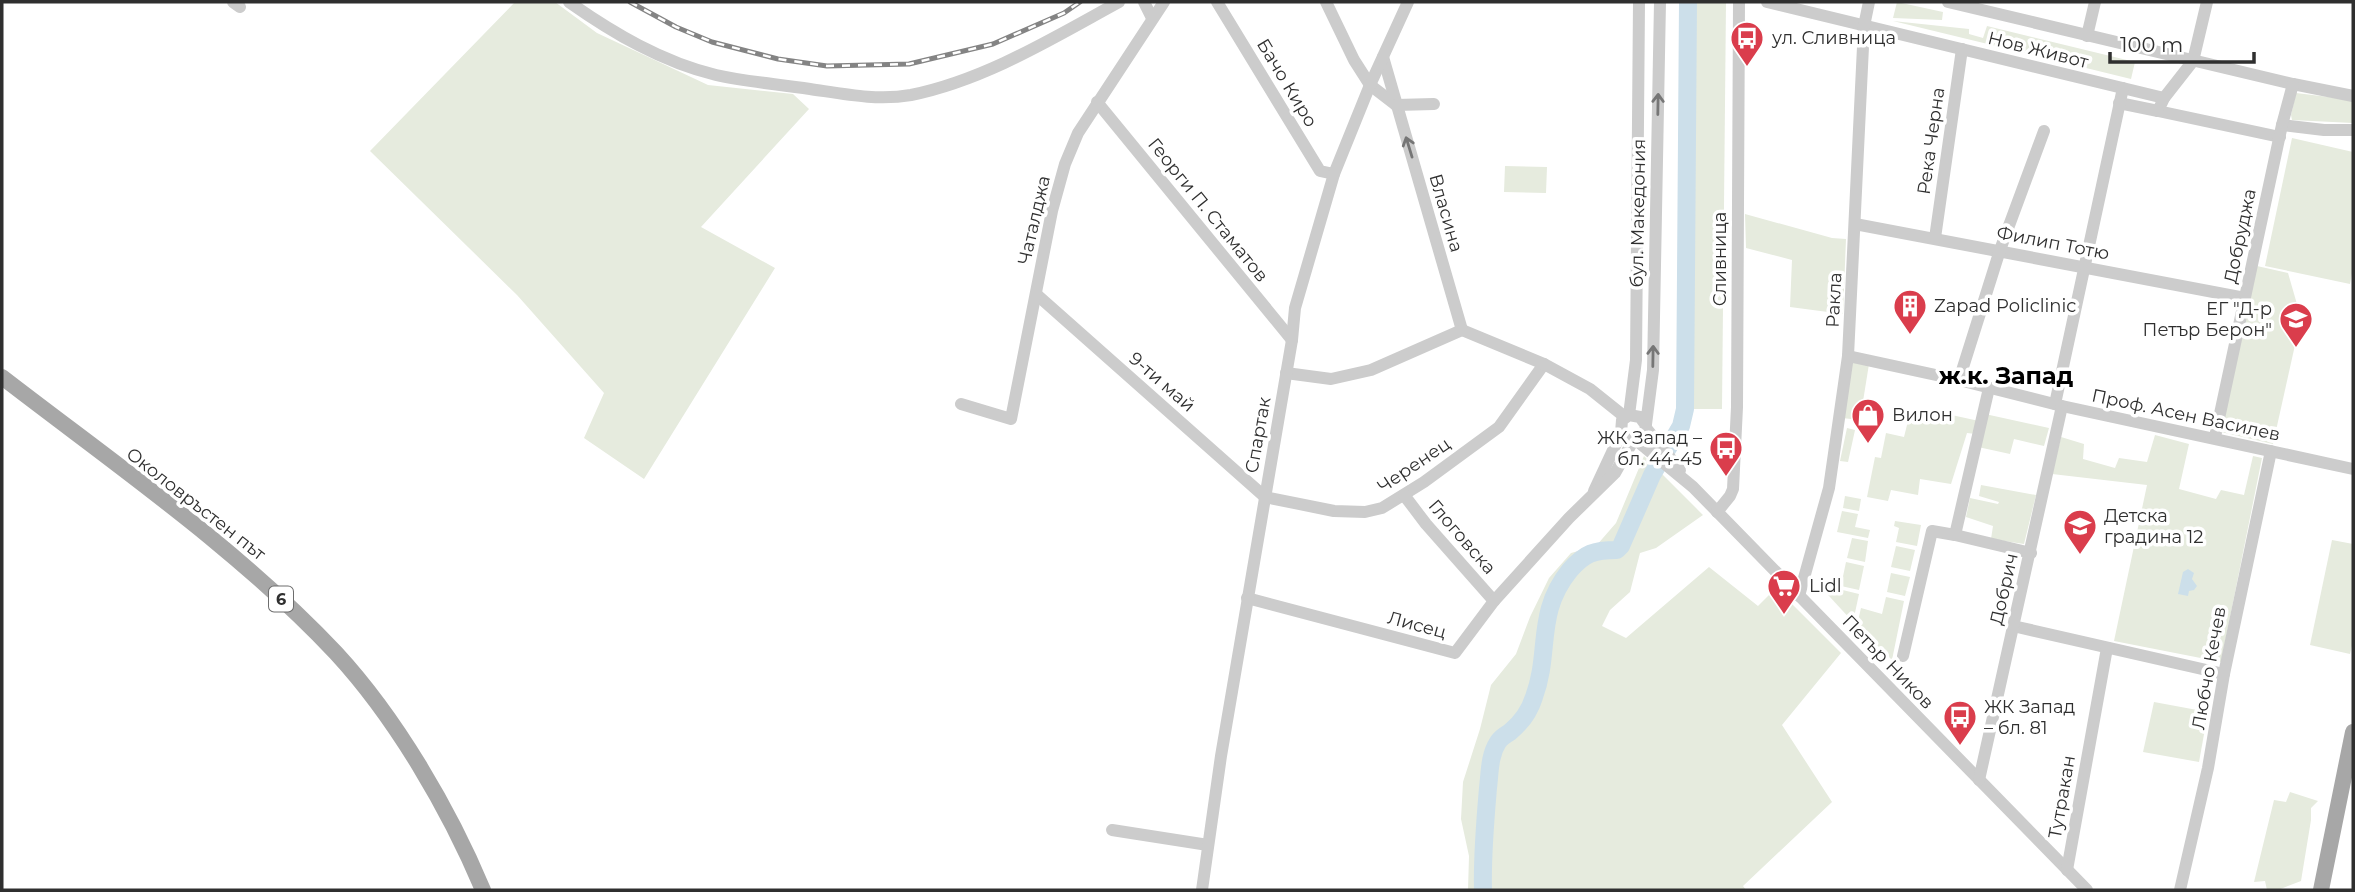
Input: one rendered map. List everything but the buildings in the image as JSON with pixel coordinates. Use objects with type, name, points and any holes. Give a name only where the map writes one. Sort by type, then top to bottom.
[{"type":"main road","name":"Околовръстен път","points":[[2,377],[225,549],[338,655],[385,715],[438,796],[483,890]]},
{"type":"main road","points":[[2321,890],[2353,732]]},
{"type":"street","points":[[569,2],[623,37],[655,53],[715,75],[875,99],[911,95],[972,76],[1037,47],[1119,2]]},
{"type":"street","points":[[1144,2],[1152,18]]},
{"type":"street","name":"Чаталджа","points":[[961,404],[1011,419],[1052,211],[1065,164],[1078,133],[1164,2]]},
{"type":"street","name":"Бачо Киро","points":[[1217,2],[1320,171],[1334,174]]},
{"type":"street","points":[[1326,2],[1354,60],[1370,85],[1396,105],[1434,104]]},
{"type":"street","name":"Спартак","points":[[1202,890],[1295,308],[1334,174],[1370,85],[1408,2]]},
{"type":"street","name":"бул. Македония","points":[[1624,423],[1636,360],[1639,2]]},
{"type":"street","name":"бул. Македония","points":[[1646,426],[1653,370],[1660,2]]},
{"type":"street","name":"Сливница","points":[[1717,512],[1733,489],[1737,394],[1739,2]]},
{"type":"street","name":"Нов Живот","points":[[1767,2],[2164,98]]},
{"type":"street","name":"Ракла","points":[[1799,596],[1829,488],[1848,356],[1864,26],[1869,2]]},
{"type":"street","points":[[1948,2],[1976,5],[2087,36],[2353,96]]},
{"type":"street","points":[[2087,36],[2095,2]]},
{"type":"street","points":[[2158,111],[2164,98],[2193,61],[2207,2]]},
{"type":"street","name":"Река Черна","points":[[1935,238],[1962,50]]},
{"type":"street","name":"Власина","points":[[1383,57],[1462,330]]},
{"type":"street","name":"Добруджа","points":[[2215,438],[2293,84]]},
{"type":"street","name":"Добрич","points":[[1979,780],[2031,553],[2085,266],[2123,88]]},
{"type":"street","name":"Георги П. Стаматов","points":[[1097,102],[1292,340]]},
{"type":"street","points":[[2119,103],[2281,131],[2353,130]]},
{"type":"street","points":[[1959,380],[2000,250],[2044,131]]},
{"type":"street","name":"Филип Тотю","points":[[1855,224],[2245,298]]},
{"type":"street","name":"9-ти май","points":[[1035,294],[1265,497]]},
{"type":"street","points":[[1286,373],[1331,379],[1371,370],[1462,330],[1544,364],[1590,389],[1610,405],[1624,423],[1626,438],[1656,449]]},
{"type":"street","name":"Проф. Асен Василев","points":[[1848,356],[2353,469]]},
{"type":"street","name":"Черенец","points":[[1265,497],[1335,511],[1366,512],[1382,508],[1499,426],[1544,364]]},
{"type":"street","points":[[1610,405],[1622,400],[1633,384]]},
{"type":"street","points":[[1955,535],[1989,388]]},
{"type":"street","points":[[1624,423],[1640,417],[1656,449]]},
{"type":"street","name":"Лисец","points":[[1593,494],[1624,423]]},
{"type":"street","points":[[1634,440],[1643,436],[1646,426]]},
{"type":"street","name":"Лисец","points":[[1247,598],[1455,653],[1494,601],[1615,473],[1634,440]]},
{"type":"street","name":"Петър Ников","points":[[1656,449],[2087,890]]},
{"type":"street","name":"Любчо Кечев","points":[[2180,890],[2208,768],[2224,674],[2271,451]]},
{"type":"street","name":"Глоговска","points":[[1404,495],[1494,601]]},
{"type":"street","points":[[1903,656],[1932,531],[2031,553]]},
{"type":"street","points":[[2013,626],[2224,674]]},
{"type":"street","name":"Тутракан","points":[[2067,870],[2107,648]]},
{"type":"street","points":[[1112,831],[1208,845]]},
{"type":"shaded area","points":[[515,2],[555,2],[597,33],[708,85],[793,94],[809,109],[701,227],[775,268],[644,479],[584,438],[604,393],[517,295],[370,151]]},
{"type":"shaded area","points":[[1686,2],[1726,2],[1722,409],[1685,409]]},
{"type":"shaded area","points":[[1897,2],[1943,12],[1942,20],[1893,18]]},
{"type":"shaded area","points":[[1893,21],[1969,29],[1969,34],[1983,38],[1987,26],[2135,62],[2131,79]]},
{"type":"shaded area","points":[[2296,93],[2353,100],[2353,123],[2292,120]]},
{"type":"shaded area","points":[[2292,138],[2353,152],[2353,268],[2350,284],[2265,266]]},
{"type":"shaded area","points":[[1505,166],[1547,167],[1546,193],[1504,192]]},
{"type":"shaded area","points":[[1745,214],[1832,238],[1846,239],[1843,314],[1790,307],[1792,260],[1746,248]]},
{"type":"shaded area","points":[[2257,266],[2288,273],[2301,318],[2273,444],[2221,432]]},
{"type":"shaded area","points":[[1851,361],[1869,364],[1860,420],[1842,418]]},
{"type":"shaded area","points":[[1938,412],[1979,421],[1976,434],[1967,433],[1951,484],[1920,479],[1918,495],[1891,490],[1888,501],[1867,497],[1875,457],[1881,458],[1886,433],[1904,437],[1909,417],[1935,423]]},
{"type":"shaded area","points":[[1985,414],[2049,428],[2044,446],[2014,439],[2010,454],[1978,447]]},
{"type":"shaded area","points":[[1847,428],[1855,430],[1848,462],[1840,461]]},
{"type":"shaded area","points":[[2155,435],[2189,444],[2179,489],[2216,499],[2221,490],[2244,495],[2253,456],[2262,458],[2221,662],[2114,641],[2147,485],[2052,474],[2061,437],[2084,444],[2083,459],[2115,468],[2119,458],[2147,462]]},
{"type":"shaded area","points":[[1644,456],[1703,515],[1656,548],[1640,553],[1630,592],[1610,610],[1602,626],[1626,638],[1709,567],[1758,606],[1776,588],[1841,653],[1782,725],[1832,802],[1743,886],[1746,890],[1468,890],[1469,856],[1461,819],[1463,782],[1491,685],[1516,654],[1549,578],[1571,553],[1596,546],[1616,523]]},
{"type":"shaded area","points":[[1981,485],[2036,495],[2024,544],[1991,539],[1993,526],[1966,517],[1970,498],[1998,504],[1999,502],[1979,496]]},
{"type":"shaded area","points":[[1845,496],[1861,499],[1859,511],[1843,508]]},
{"type":"shaded area","points":[[1842,511],[1858,514],[1855,527],[1870,530],[1868,538],[1837,532]]},
{"type":"shaded area","points":[[1895,521],[1921,525],[1917,546],[1896,542],[1899,528],[1894,526]]},
{"type":"shaded area","points":[[1852,538],[1868,541],[1865,562],[1847,558]]},
{"type":"shaded area","points":[[2332,540],[2353,544],[2353,641],[2350,654],[2310,645]]},
{"type":"shaded area","points":[[1896,546],[1915,550],[1910,571],[1891,567]]},
{"type":"shaded area","points":[[1846,562],[1864,566],[1859,590],[1841,586]]},
{"type":"shaded area","points":[[1891,573],[1910,577],[1905,596],[1887,592]]},
{"type":"shaded area","points":[[1818,584],[1859,594],[1853,622]]},
{"type":"shaded area","points":[[1886,597],[1904,601],[1892,660],[1857,625],[1861,608],[1882,614]]},
{"type":"shaded area","points":[[2154,702],[2208,712],[2199,762],[2143,752]]},
{"type":"shaded area","points":[[2290,792],[2318,801],[2311,808],[2301,881],[2278,890],[2267,890],[2265,881],[2254,882],[2274,800],[2286,802]]},
{"type":"water","points":[[2188,569],[2194,573],[2192,579],[2197,586],[2189,591],[2188,596],[2178,594],[2183,572]]},
{"type":"waterway","points":[[1483,890],[1484,839],[1491,759],[1499,740],[1518,725],[1532,702],[1539,680],[1552,602],[1559,586],[1580,560],[1590,554],[1617,550],[1621,546],[1652,475],[1681,426],[1685,409],[1688,2]]},
{"type":"railway","points":[[630,2],[676,27],[712,42],[778,59],[827,66],[909,64],[993,44],[1064,13],[1080,2]]},
{"type":"place","name":"ул. Сливница","points":[[1747,68]]},
{"type":"place","name":"Zapad Policlinic","points":[[1910,336]]},
{"type":"place","name":"ЕГ \"Д-р Петър Берон\"","points":[[2296,349]]},
{"type":"place","name":"Вилон","points":[[1868,445]]},
{"type":"place","name":"ЖК Запад – бл. 44-45","points":[[1726,478]]},
{"type":"place","name":"Детска градина 12","points":[[2080,556]]},
{"type":"place","name":"Lidl","points":[[1784,616]]},
{"type":"place","name":"ЖК Запад – бл. 81","points":[[1960,747]]},
{"type":"district","name":"ж.к. Запад","points":[[2006,375]]}]
